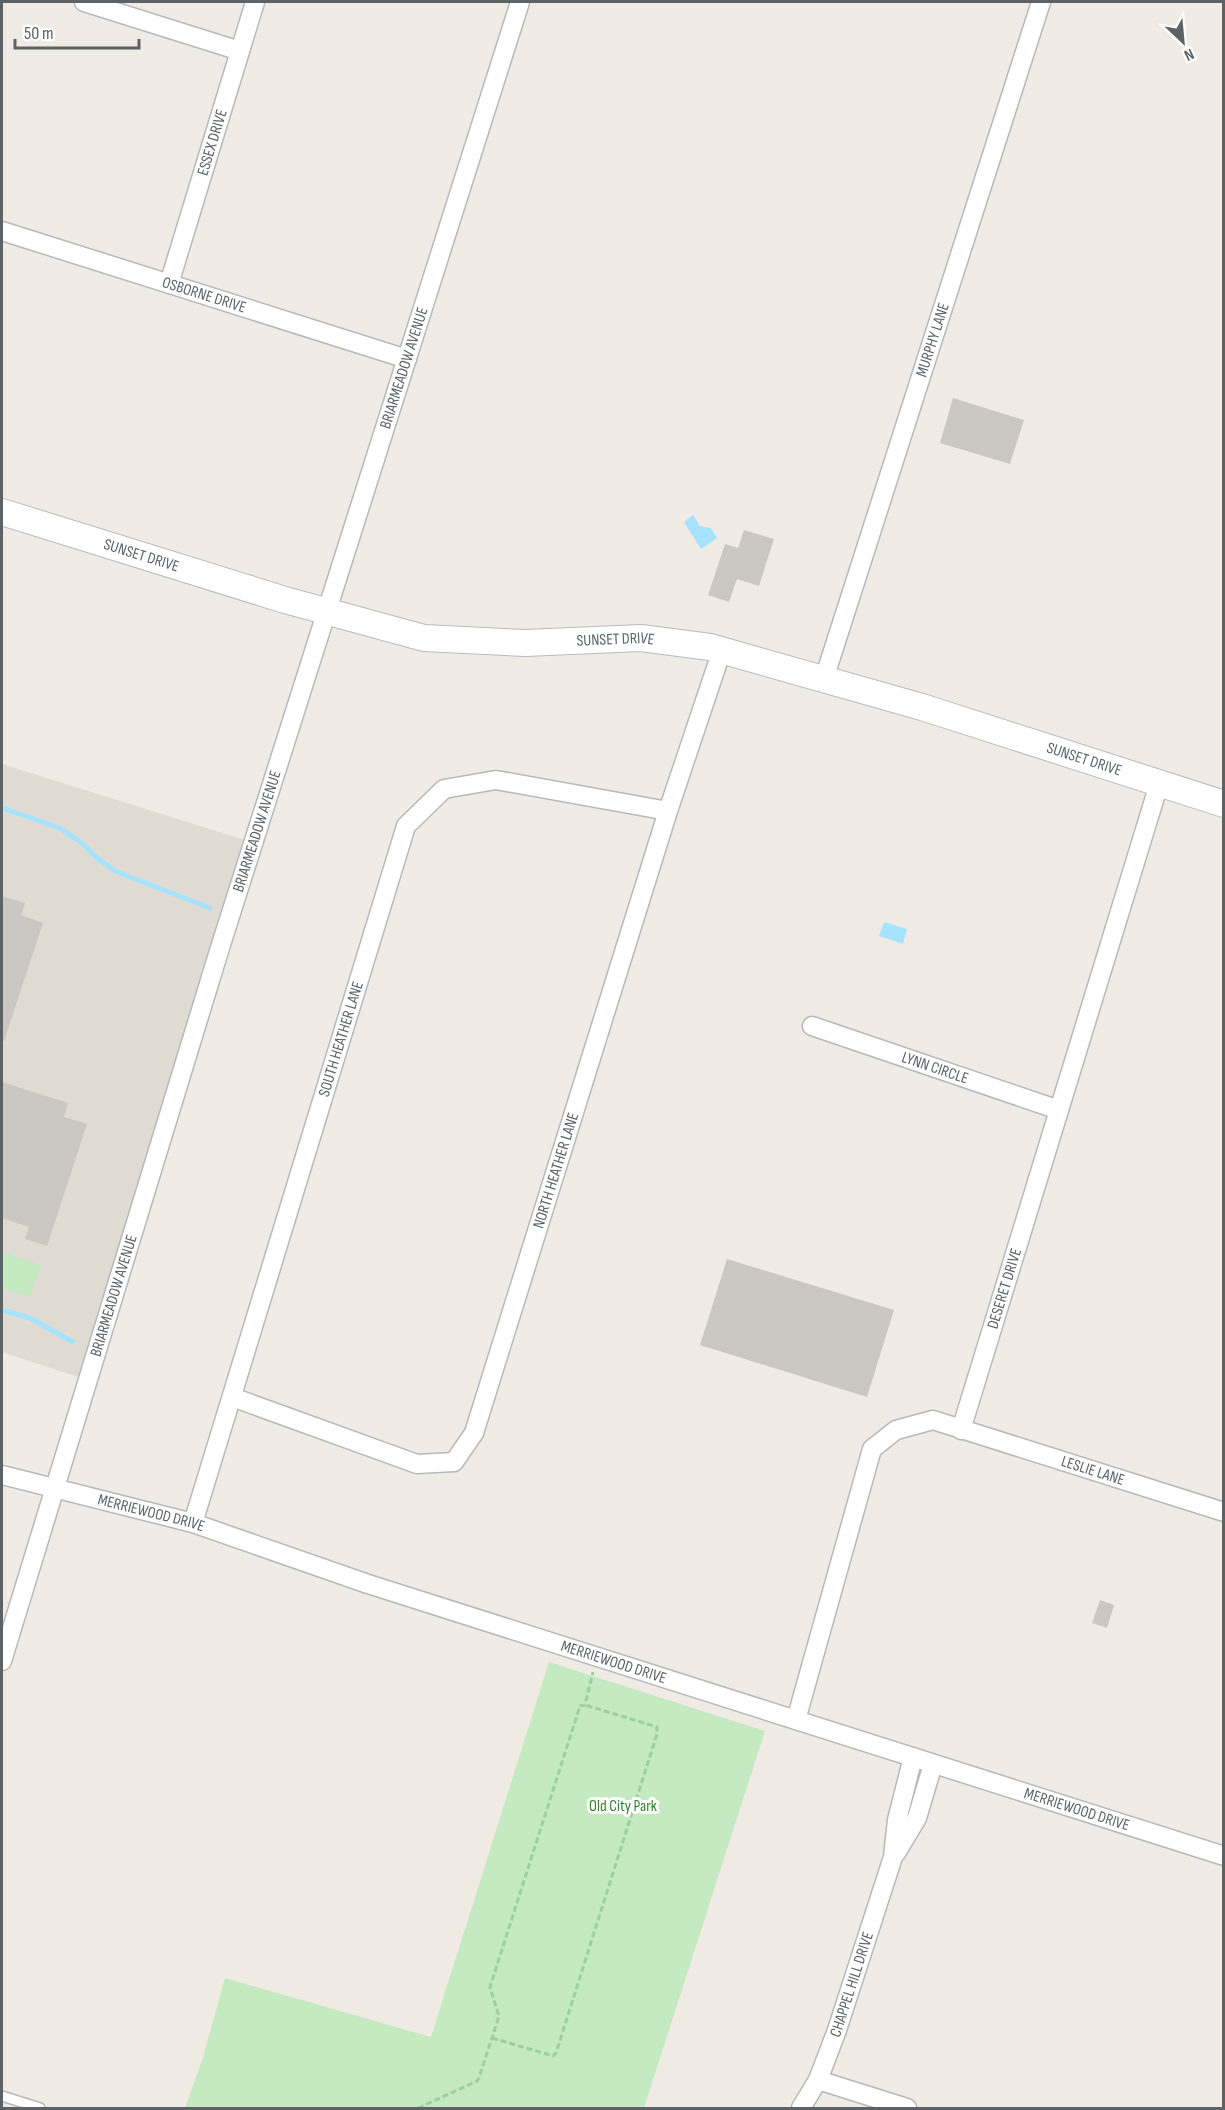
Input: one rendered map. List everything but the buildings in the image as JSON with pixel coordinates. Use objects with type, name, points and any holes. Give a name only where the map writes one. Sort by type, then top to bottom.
[{"type":"street","points":[[84,2],[240,51]]},
{"type":"street","name":"ESSEX DRIVE","points":[[169,284],[255,2]]},
{"type":"street","name":"BRIARMEADOW AVENUE","points":[[2,1661],[219,951],[520,2]]},
{"type":"street","name":"MURPHY LANE","points":[[824,679],[1041,2]]},
{"type":"street","name":"OSBORNE DRIVE","points":[[2,231],[407,359]]},
{"type":"street","name":"SUNSET DRIVE","points":[[2,512],[327,611],[424,638],[525,643],[641,638],[710,647],[922,707],[1224,804]]},
{"type":"street","name":"NORTH HEATHER LANE","points":[[232,1397],[417,1464],[454,1462],[474,1433],[668,811],[722,650]]},
{"type":"street","name":"SOUTH HEATHER LANE","points":[[193,1523],[406,826],[444,789],[496,780],[668,811]]},
{"type":"street","name":"DESERET DRIVE","points":[[961,1430],[1159,784]]},
{"type":"street","name":"LYNN CIRCLE","points":[[812,1026],[1059,1110]]},
{"type":"street","points":[[796,1720],[872,1449],[896,1430],[933,1420],[961,1430]]},
{"type":"street","name":"LESLIE LANE","points":[[961,1430],[1224,1512]]},
{"type":"street","name":"MERRIEWOOD DRIVE","points":[[2,1475],[193,1523],[368,1584],[1224,1856]]},
{"type":"street","name":"CHAPPEL HILL DRIVE","points":[[801,2109],[818,2080],[837,2031],[893,1857],[897,1820],[913,1757]]},
{"type":"street","name":"CHAPPEL HILL DRIVE","points":[[893,1857],[917,1818],[933,1764]]},
{"type":"street","points":[[818,2080],[907,2109]]},
{"type":"lane","points":[[2,2096],[40,2109]]},
{"type":"path","points":[[585,1705],[596,1656]]},
{"type":"path","points":[[418,2109],[477,2081],[499,2016],[490,1987],[580,1706],[585,1705],[657,1727],[657,1734],[556,2053],[550,2055],[492,2038]]},
{"type":"shaded area","points":[[2,764],[248,841],[78,1377],[2,1352]]},
{"type":"green space","points":[[2,1252],[41,1265],[30,1297],[2,1288]]},
{"type":"green space","name":"Old City Park","points":[[549,1662],[765,1731],[644,2108],[185,2108],[203,2057],[225,1978],[431,2037]]},
{"type":"water","points":[[693,515],[700,526],[711,528],[717,538],[701,549],[684,522]]},
{"type":"water","points":[[884,922],[907,929],[903,944],[879,936]]},
{"type":"waterway","points":[[2,808],[60,828],[115,871],[210,908]]},
{"type":"waterway","points":[[2,1310],[30,1318],[73,1342]]}]
